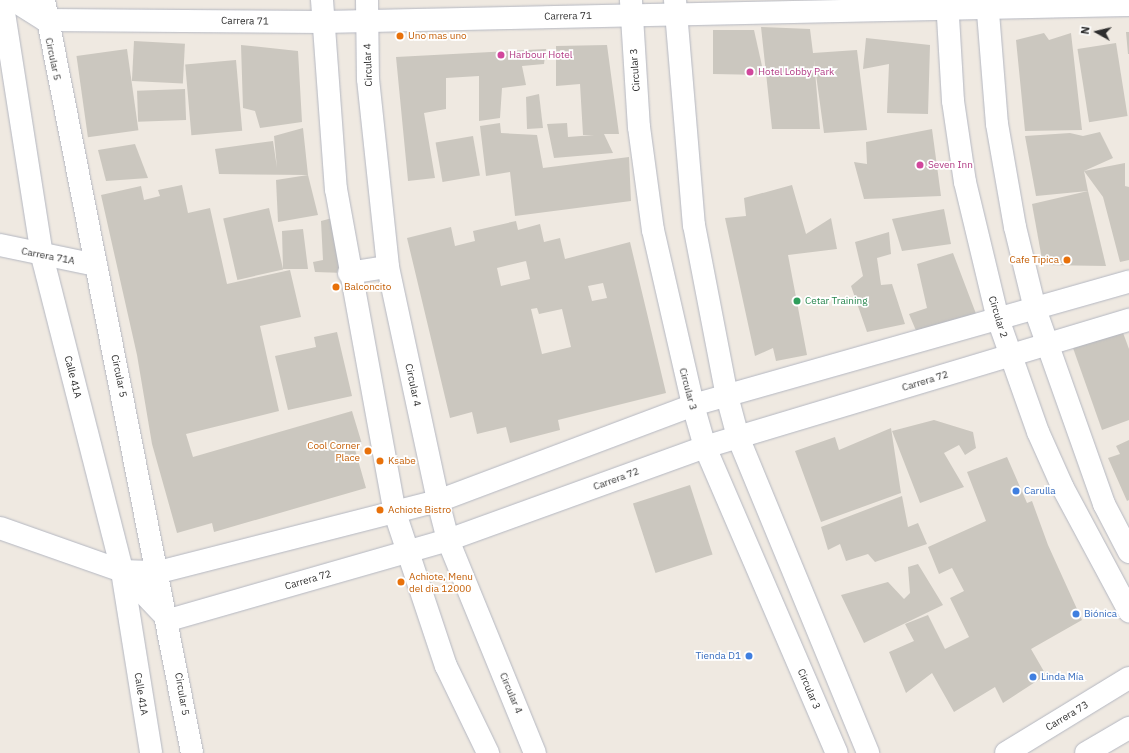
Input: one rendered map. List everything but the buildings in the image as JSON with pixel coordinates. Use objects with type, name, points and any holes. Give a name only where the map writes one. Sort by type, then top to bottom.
[{"type":"street","name":"Calle 41A","points":[[2,0],[42,256],[122,570],[150,753]]},
{"type":"street","points":[[14,0],[45,10]]},
{"type":"street","points":[[322,0],[328,106],[349,273],[395,513],[405,552],[446,666],[488,753]]},
{"type":"street","name":"Carrera 71","points":[[45,10],[323,22],[367,10],[947,4],[1129,5]]},
{"type":"street","name":"Circular 2","points":[[947,4],[953,101],[965,182],[998,319],[1010,355],[1063,488],[1129,611]]},
{"type":"street","points":[[987,4],[997,124],[1015,227],[1035,309],[1046,345],[1104,504],[1129,552]]},
{"type":"street","points":[[675,7],[694,224],[727,396],[738,437],[868,753]]},
{"type":"street","name":"Circular 3","points":[[631,8],[639,127],[653,230],[693,405],[705,447],[837,753]]},
{"type":"street","name":"Circular 5","points":[[45,10],[169,620],[192,753]]},
{"type":"street","name":"Circular 4","points":[[367,10],[376,177],[388,267],[438,501],[448,540],[536,753]]},
{"type":"street","name":"Carrera 71A","points":[[0,245],[42,256],[96,265]]},
{"type":"street","points":[[349,273],[388,267]]},
{"type":"street","points":[[0,528],[122,570],[159,572],[438,501],[693,405],[1129,282]]},
{"type":"street","name":"Carrera 72","points":[[169,620],[448,540],[705,447],[1129,320]]},
{"type":"street","points":[[122,570],[169,620]]},
{"type":"street","name":"Carrera 73","points":[[1006,753],[1129,678]]},
{"type":"street","points":[[1086,753],[1129,728]]},
{"type":"place","name":"Uno mas uno","points":[[400,36]]},
{"type":"place","name":"Harbour Hotel","points":[[501,55]]},
{"type":"place","name":"Hotel Lobby Park","points":[[750,72]]},
{"type":"place","name":"Seven Inn","points":[[920,165]]},
{"type":"place","name":"Cafe Tipica","points":[[1067,260]]},
{"type":"place","name":"Balconcito","points":[[336,287]]},
{"type":"place","name":"Cetar Training","points":[[797,301]]},
{"type":"place","name":"Cool Corner Place","points":[[368,451]]},
{"type":"place","name":"Ksabe","points":[[380,461]]},
{"type":"place","name":"Carulla","points":[[1016,491]]},
{"type":"place","name":"Achiote Bistro","points":[[380,510]]},
{"type":"place","name":"Achiote, Menu del dia 12000","points":[[401,582]]},
{"type":"place","name":"Biónica","points":[[1076,614]]},
{"type":"place","name":"Tienda D1","points":[[749,656]]},
{"type":"place","name":"Linda Mía","points":[[1033,677]]}]
